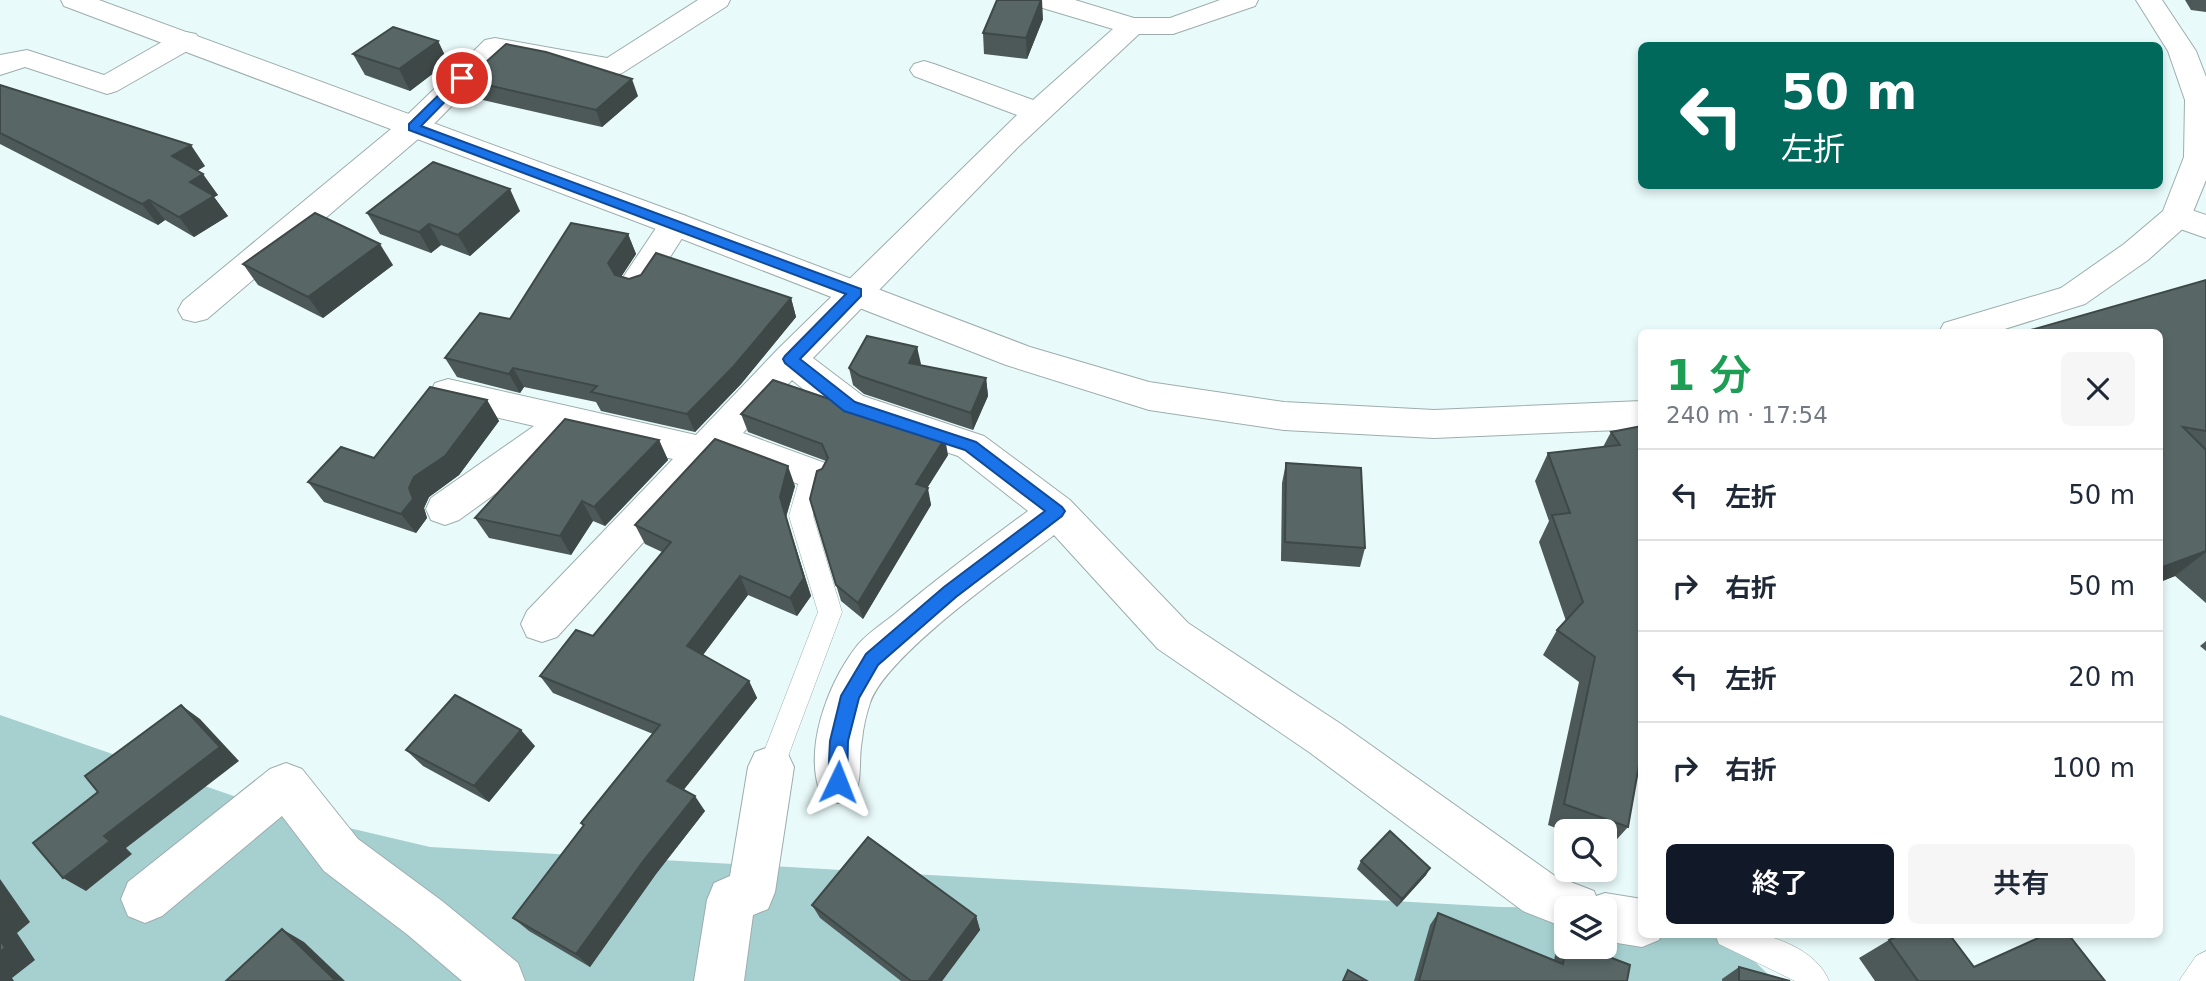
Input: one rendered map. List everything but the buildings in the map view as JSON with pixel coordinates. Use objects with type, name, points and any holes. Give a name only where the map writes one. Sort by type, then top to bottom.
[{"type":"street","points":[[75,0],[675,224],[1018,356],[1149,396],[1284,416],[1434,424],[1638,415]]},
{"type":"street","points":[[195,310],[413,127],[495,46],[612,67],[717,0]]},
{"type":"street","points":[[1046,0],[1132,26],[1173,26],[1245,0]]},
{"type":"street","points":[[2149,0],[2206,82]]},
{"type":"street","points":[[542,624],[790,359],[1037,112],[1132,26]]},
{"type":"street","points":[[0,65],[27,58],[107,85],[186,40]]},
{"type":"street","points":[[1966,329],[2073,296],[2136,252],[2192,222],[2199,157],[2200,100],[2182,51]]},
{"type":"street","points":[[924,70],[1037,112]]},
{"type":"street","points":[[636,284],[675,224]]},
{"type":"street","points":[[790,359],[849,407],[971,446],[1056,511],[1173,636],[1325,738],[1540,894],[1554,899]]},
{"type":"street","points":[[448,393],[570,421],[710,445],[812,474]]},
{"type":"street","points":[[445,509],[570,421]]},
{"type":"street","points":[[838,782],[839,741],[850,696],[872,659],[950,592],[1056,511]]},
{"type":"street","points":[[719,981],[731,900],[751,892],[771,768]]},
{"type":"street","points":[[145,899],[286,784],[341,855],[425,918],[500,981]]},
{"type":"street","points":[[1617,919],[1638,922]]},
{"type":"lane","points":[[771,768],[830,612],[801,516],[812,474]]},
{"type":"lane","points":[[1738,938],[1802,967],[1814,981]]},
{"type":"lane","points":[[2194,981],[2206,966]]},
{"type":"shaded area","points":[[0,715],[277,811],[430,847],[1500,907],[1554,907],[1554,959],[1617,959],[1617,908],[1638,908],[1638,938],[1719,938],[1747,954],[1775,981],[0,981]]},
{"type":"route","points":[[462,78],[413,127],[856,293],[790,359],[849,407],[971,446],[1056,511],[950,592],[872,659],[850,696],[839,741],[838,782]]}]
